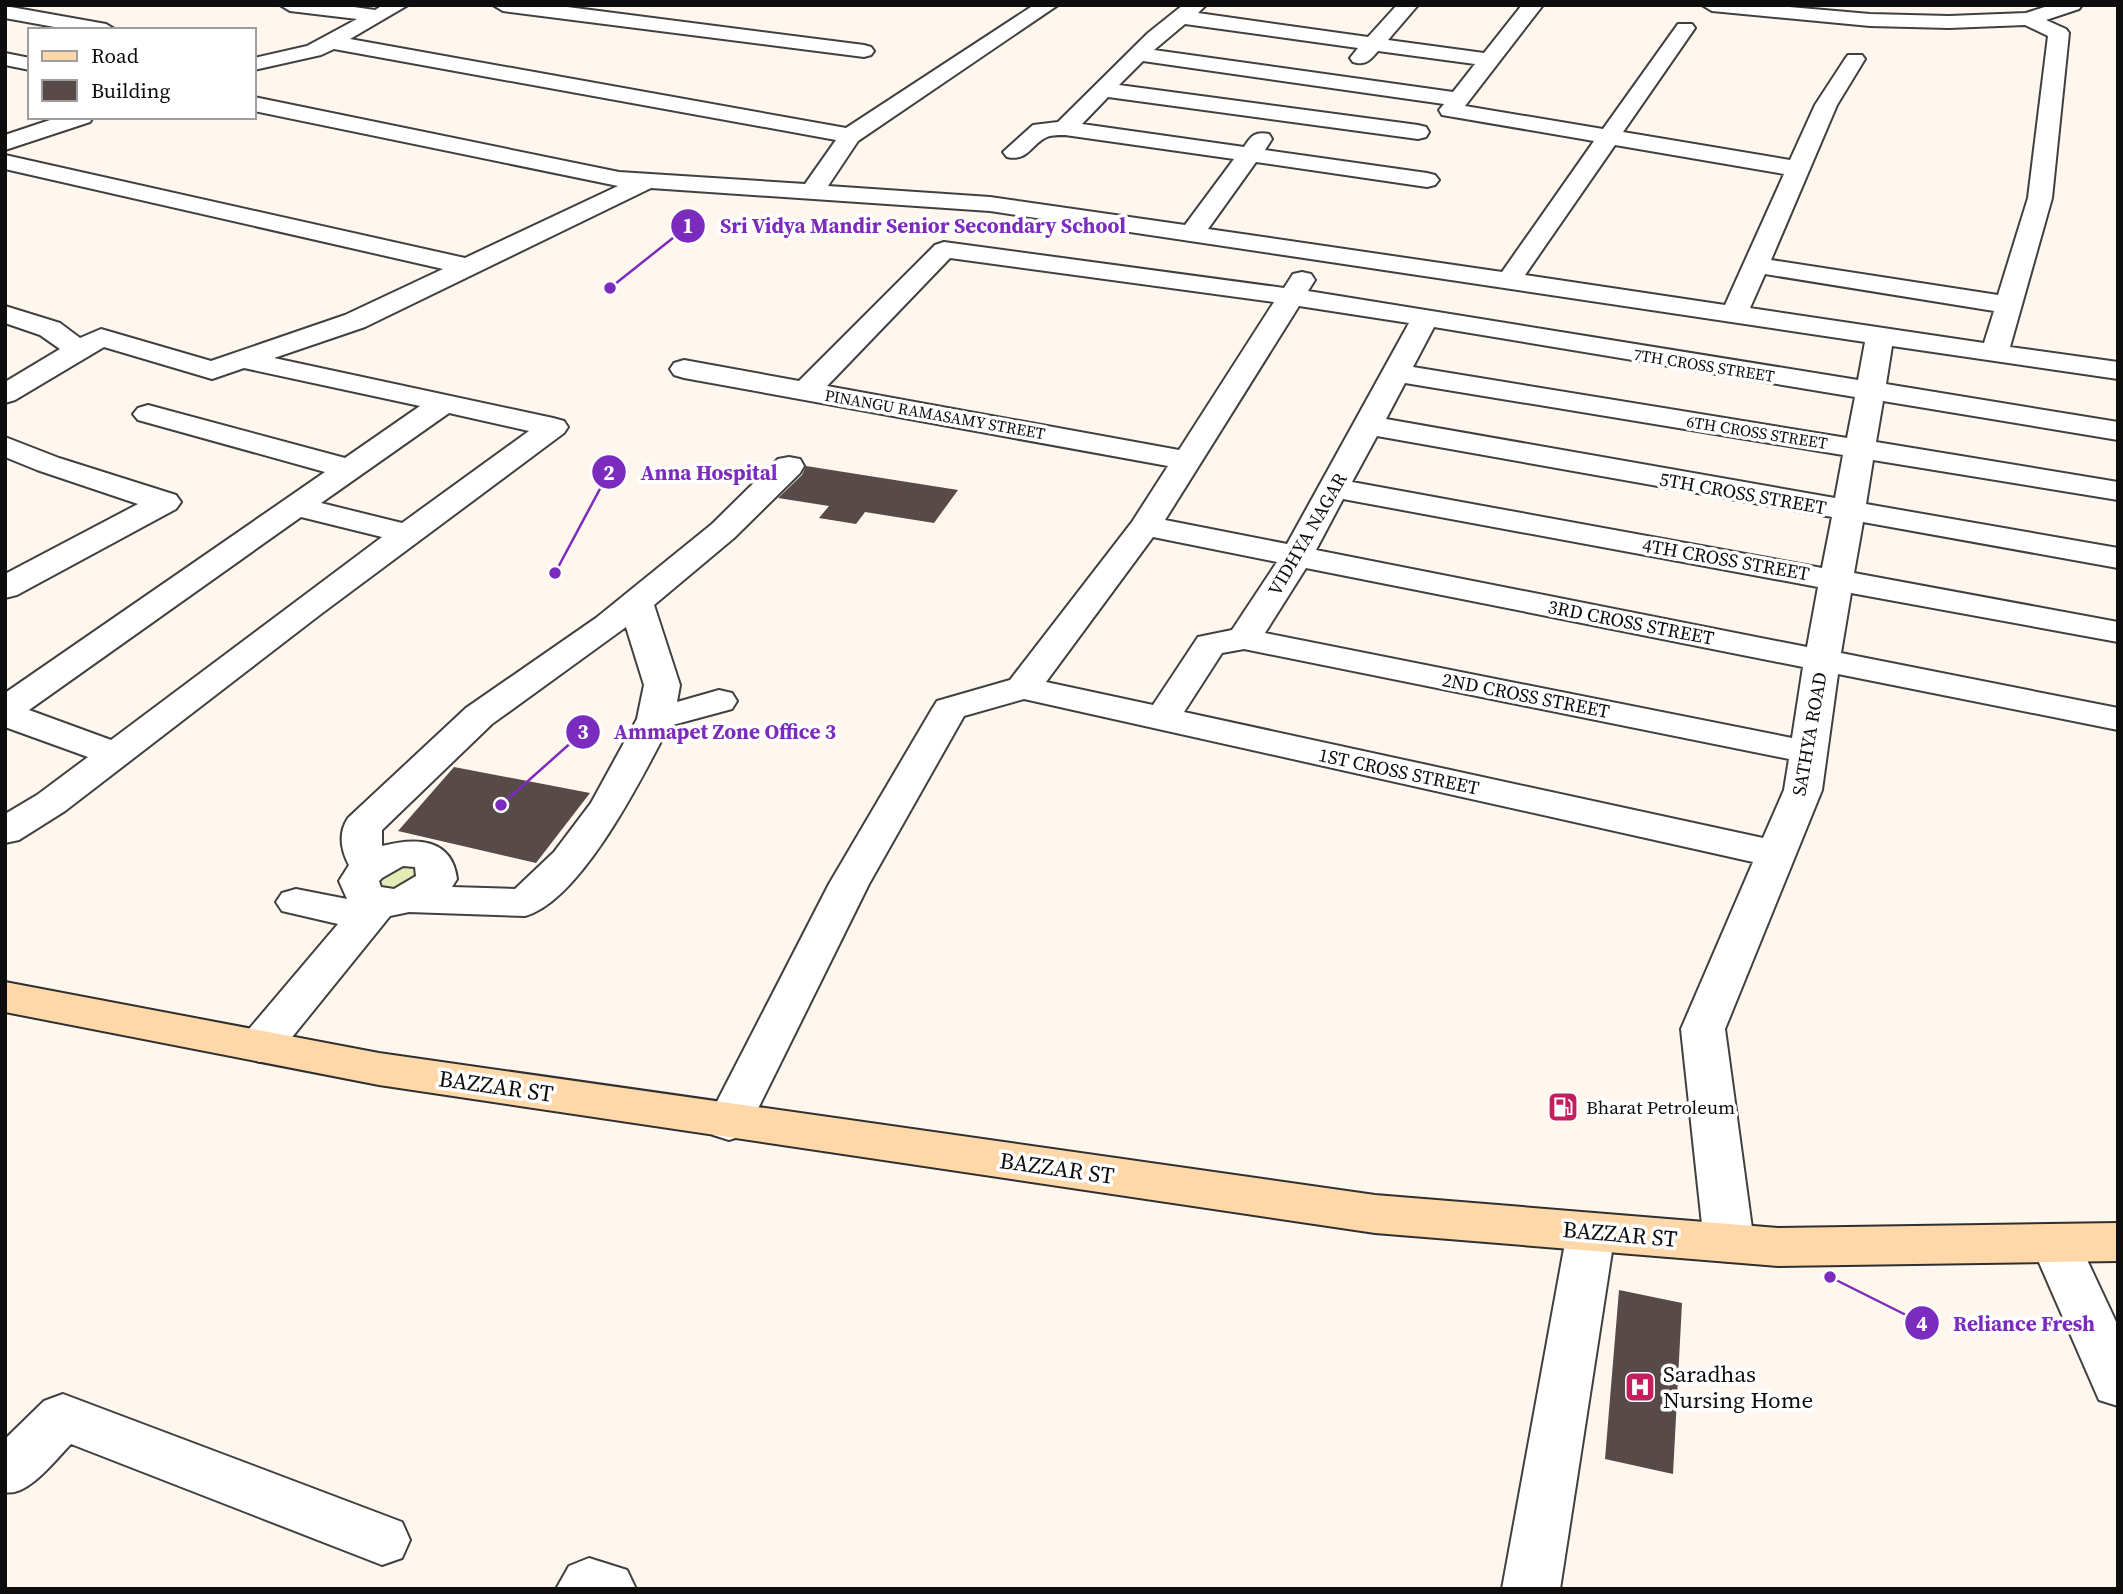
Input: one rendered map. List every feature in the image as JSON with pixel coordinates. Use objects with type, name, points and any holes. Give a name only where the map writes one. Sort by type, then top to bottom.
[{"type":"main road","name":"BAZZAR ST","points":[[5,997],[379,1069],[1375,1214],[1778,1247],[2118,1242]]},
{"type":"street","points":[[290,5],[378,16]]},
{"type":"street","points":[[256,64],[314,51],[398,5]]},
{"type":"street","points":[[503,5],[864,51]]},
{"type":"street","points":[[812,192],[850,135],[1048,5]]},
{"type":"street","points":[[1193,232],[1247,155],[1294,115],[1338,83],[1408,5]]},
{"type":"street","points":[[1533,5],[1450,110],[1799,169]]},
{"type":"street","points":[[1712,5],[1852,20],[1930,22],[2028,19],[2072,5]]},
{"type":"street","points":[[1065,128],[1155,37],[1189,11],[1489,60]]},
{"type":"street","points":[[5,12],[95,28]]},
{"type":"street","points":[[1995,352],[2040,198],[2059,33],[2028,19]]},
{"type":"street","points":[[1509,280],[1685,29]]},
{"type":"street","points":[[331,42],[850,135]]},
{"type":"street","points":[[1139,54],[1458,99]]},
{"type":"street","points":[[256,55],[275,59]]},
{"type":"street","points":[[1735,313],[1826,105],[1855,59]]},
{"type":"street","points":[[5,60],[28,64]]},
{"type":"street","points":[[1105,90],[1418,132]]},
{"type":"street","points":[[256,104],[619,179],[990,204],[2118,371]]},
{"type":"street","points":[[5,143],[76,119]]},
{"type":"street","points":[[5,120],[46,129]]},
{"type":"street","points":[[1015,152],[1041,130],[1065,128],[1427,180]]},
{"type":"street","points":[[5,162],[468,267]]},
{"type":"street","points":[[5,394],[100,337],[212,370],[355,321],[647,181]]},
{"type":"street","name":"7TH CROSS STREET","points":[[806,391],[944,250],[1078,266],[1291,297],[2118,431]]},
{"type":"street","points":[[730,1122],[849,884],[950,709],[1023,688],[1145,526],[1320,251]]},
{"type":"street","points":[[1756,265],[2009,305]]},
{"type":"street","points":[[5,314],[50,328],[79,350]]},
{"type":"street","name":"VIDHYA NAGAR","points":[[1244,639],[1297,556],[1425,319]]},
{"type":"street","name":"SATHYA ROAD","points":[[1730,1243],[1703,1029],[1803,790],[1822,660],[1880,335]]},
{"type":"street","points":[[5,831],[51,803],[553,427],[243,359]]},
{"type":"street","name":"PINANGU RAMASAMY STREET","points":[[684,369],[1186,460]]},
{"type":"street","name":"6TH CROSS STREET","points":[[1396,373],[2118,491]]},
{"type":"street","points":[[5,712],[444,403]]},
{"type":"street","points":[[148,414],[350,469]]},
{"type":"street","name":"5TH CROSS STREET","points":[[1368,425],[2118,558]]},
{"type":"street","points":[[5,446],[48,464],[165,502],[5,588]]},
{"type":"street","points":[[382,896],[362,851],[362,827],[479,716],[636,603],[723,531],[789,466]]},
{"type":"street","name":"4TH CROSS STREET","points":[[1334,488],[2118,632]]},
{"type":"street","points":[[297,507],[408,534]]},
{"type":"street","name":"3RD CROSS STREET","points":[[1145,526],[2118,719]]},
{"type":"street","points":[[296,902],[382,896],[524,903],[568,861],[608,807],[655,719],[662,685],[636,603]]},
{"type":"street","points":[[1162,719],[1210,644],[1244,639]]},
{"type":"street","name":"2ND CROSS STREET","points":[[1244,639],[1808,752]]},
{"type":"street","name":"1ST CROSS STREET","points":[[1023,688],[1776,854]]},
{"type":"street","points":[[655,719],[719,701]]},
{"type":"street","points":[[5,712],[115,754]]},
{"type":"street","points":[[260,1045],[382,896]]},
{"type":"street","points":[[1531,1589],[1591,1232]]},
{"type":"street","points":[[2056,1244],[2118,1384]]},
{"type":"street","points":[[7,1472],[63,1417],[382,1540]]},
{"type":"street","points":[[585,1589],[589,1584],[607,1589]]},
{"type":"green space","points":[[413,861],[422,884],[382,893],[375,874]]},
{"type":"building","points":[[806,466],[958,490],[934,523],[865,512],[856,524],[819,518],[829,506],[778,498],[802,475]]},
{"type":"building","points":[[454,767],[590,793],[536,863],[398,831]]},
{"type":"building","points":[[1619,1290],[1682,1303],[1673,1474],[1605,1459]]},
{"type":"place","name":"Sri Vidya Mandir Senior Secondary School","points":[[610,288]]},
{"type":"place","name":"Anna Hospital","points":[[555,573]]},
{"type":"place","name":"Ammapet Zone Office 3","points":[[501,805]]},
{"type":"place","name":"Bharat Petroleum","points":[[1563,1107]]},
{"type":"place","name":"Reliance Fresh","points":[[1830,1277]]},
{"type":"place","name":"Saradhas Nursing Home","points":[[1640,1387]]}]
